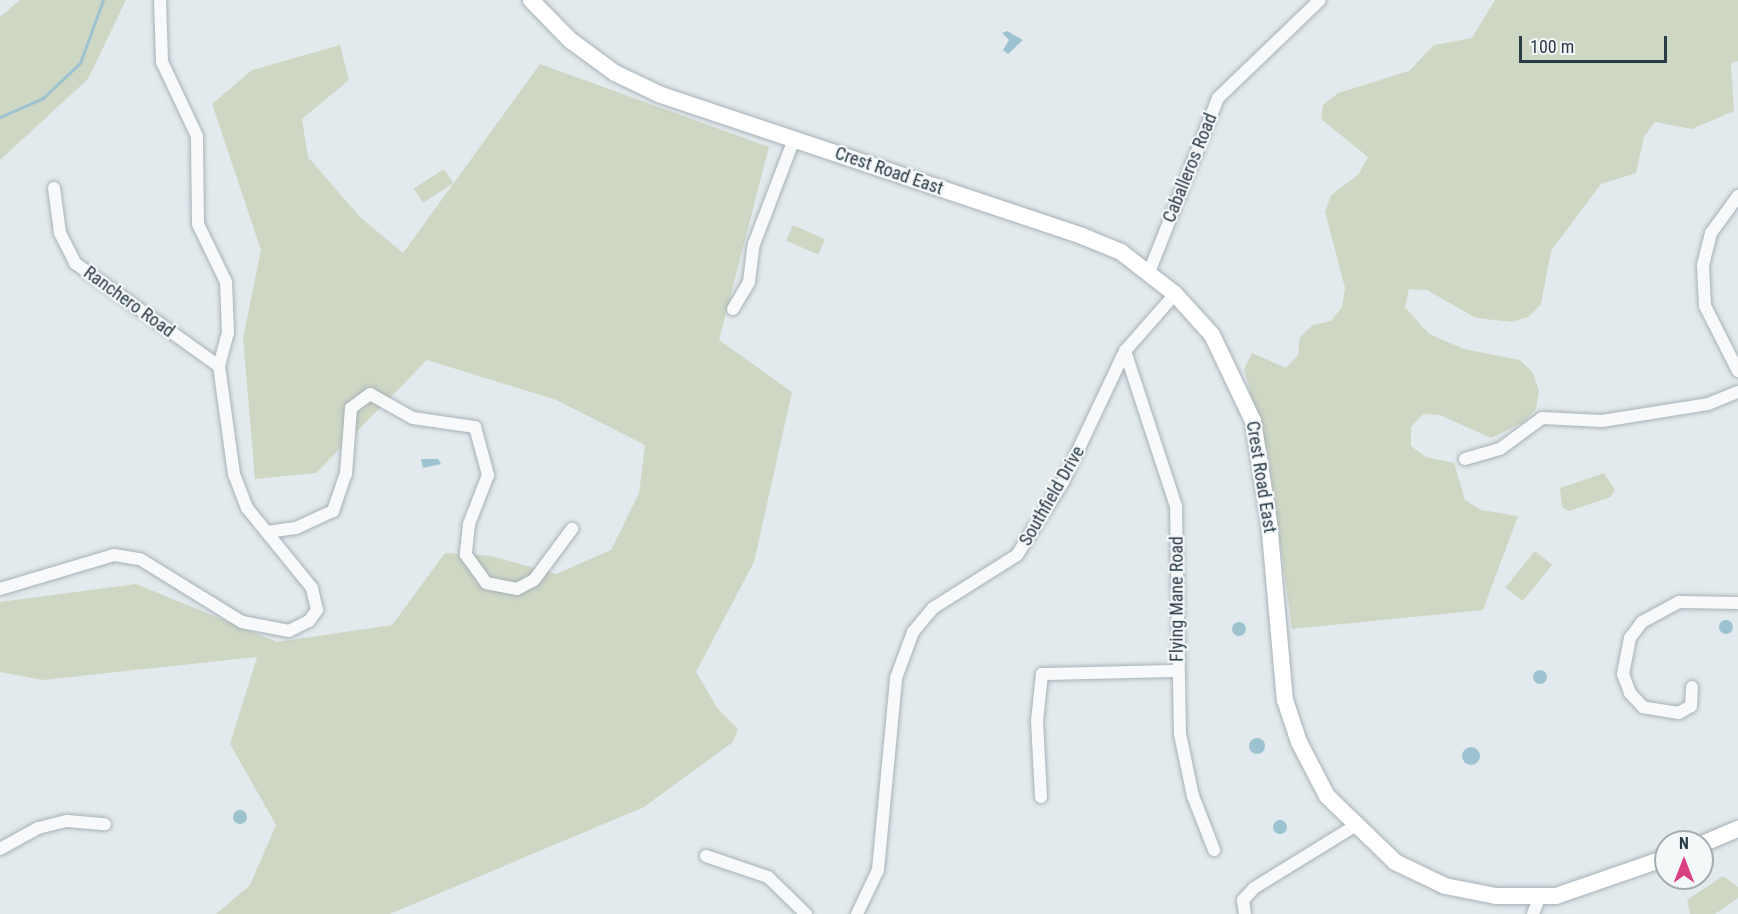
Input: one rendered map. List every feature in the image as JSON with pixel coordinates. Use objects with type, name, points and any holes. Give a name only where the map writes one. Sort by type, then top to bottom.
[{"type":"street","points":[[0,589],[114,555],[140,559],[242,622],[289,631],[309,621],[317,610],[312,588],[247,508],[234,474],[219,366],[228,333],[226,282],[198,224],[197,136],[162,62],[160,0]]},
{"type":"street","name":"Crest Road East","points":[[531,0],[566,37],[615,73],[661,95],[1082,236],[1150,270],[1212,335],[1253,420],[1269,522],[1286,700],[1311,770],[1353,827],[1395,862],[1445,886],[1496,896],[1540,896],[1600,884],[1654,863]]},
{"type":"street","name":"Caballeros Road","points":[[1150,270],[1218,98],[1320,0]]},
{"type":"street","points":[[733,309],[749,282],[754,244],[794,140]]},
{"type":"street","name":"Ranchero Road","points":[[54,188],[60,233],[75,263],[219,366]]},
{"type":"street","points":[[1738,195],[1712,233],[1703,266],[1705,306],[1738,371]]},
{"type":"street","name":"Southfield Drive","points":[[857,914],[878,870],[896,678],[905,647],[933,608],[1017,555],[1063,482],[1125,351],[1175,294]]},
{"type":"street","name":"Flying Mane Road","points":[[1125,351],[1176,506],[1177,671],[1185,765],[1214,850]]},
{"type":"street","points":[[1465,459],[1500,449],[1542,418],[1612,419],[1708,404],[1738,392]]},
{"type":"street","points":[[267,532],[296,528],[333,511],[346,474],[351,408],[370,394],[413,418],[475,427],[488,475],[469,524],[466,555],[486,583],[517,589],[534,580],[572,529]]},
{"type":"street","points":[[1692,687],[1691,706],[1679,713],[1643,707],[1630,693],[1623,674],[1630,638],[1642,622],[1679,602],[1738,603]]},
{"type":"street","points":[[1041,797],[1037,721],[1042,674],[1177,671]]},
{"type":"street","points":[[0,849],[48,826],[105,824]]},
{"type":"street","points":[[1245,914],[1243,900],[1254,888],[1353,827]]},
{"type":"street","points":[[1714,839],[1738,829]]},
{"type":"street","points":[[706,856],[768,877],[806,914]]},
{"type":"street","points":[[1533,914],[1540,896]]},
{"type":"green space","points":[[20,0],[126,0],[88,79],[0,160],[0,17]]},
{"type":"green space","points":[[1495,0],[1738,0],[1738,61],[1731,63],[1734,111],[1692,129],[1655,122],[1644,137],[1636,173],[1601,184],[1551,251],[1541,304],[1528,317],[1512,322],[1476,318],[1427,290],[1409,289],[1405,307],[1429,334],[1464,349],[1520,360],[1533,373],[1539,391],[1536,409],[1524,422],[1491,438],[1440,415],[1423,414],[1411,427],[1411,446],[1426,457],[1454,463],[1465,500],[1481,510],[1518,516],[1483,610],[1292,629],[1268,454],[1244,369],[1252,353],[1286,368],[1298,355],[1300,337],[1313,325],[1331,321],[1342,307],[1345,288],[1325,212],[1331,195],[1359,174],[1368,157],[1321,119],[1323,105],[1338,93],[1409,71],[1434,45],[1472,38]]},
{"type":"green space","points":[[340,45],[349,80],[302,119],[308,157],[360,217],[403,253],[540,64],[769,147],[719,340],[792,392],[754,562],[696,672],[718,709],[738,729],[733,742],[644,807],[390,914],[216,914],[250,885],[276,825],[230,744],[257,657],[43,680],[0,672],[0,602],[136,584],[277,642],[392,625],[445,553],[491,556],[556,574],[611,550],[639,493],[645,445],[556,400],[427,360],[316,473],[255,479],[243,338],[261,250],[212,104],[252,70]]},
{"type":"green space","points":[[444,169],[453,183],[423,203],[414,189]]},
{"type":"green space","points":[[793,225],[825,239],[818,255],[786,241]]},
{"type":"green space","points":[[1604,473],[1615,490],[1611,497],[1569,511],[1562,507],[1560,488]]},
{"type":"green space","points":[[1535,551],[1552,565],[1523,601],[1505,588]]},
{"type":"green space","points":[[1723,876],[1738,887],[1738,898],[1715,914],[1690,914],[1687,900],[1702,890],[1714,890],[1714,882]]},
{"type":"water","points":[[1007,31],[1023,40],[1008,54],[1003,50],[1009,40],[1002,33]]},
{"type":"water","points":[[421,459],[438,459],[441,464],[423,468]]},
{"type":"water","points":[[1726,620],[1731,622],[1733,627],[1731,632],[1726,634],[1721,632],[1719,627],[1721,622]]},
{"type":"water","points":[[1236,622],[1242,622],[1246,629],[1242,636],[1236,636],[1232,632],[1232,626]]},
{"type":"water","points":[[1540,670],[1545,672],[1547,677],[1545,682],[1540,684],[1535,682],[1533,677],[1535,672]]},
{"type":"water","points":[[1257,738],[1265,746],[1257,754],[1249,746]]},
{"type":"water","points":[[1471,747],[1477,750],[1480,756],[1477,762],[1471,765],[1465,762],[1462,756],[1465,750]]},
{"type":"water","points":[[240,810],[245,812],[247,817],[245,822],[240,824],[235,822],[233,817],[235,812]]},
{"type":"water","points":[[1280,820],[1285,822],[1287,827],[1285,832],[1280,834],[1275,832],[1273,827],[1275,822]]},
{"type":"waterway","points":[[0,117],[43,98],[80,63],[103,0]]}]
